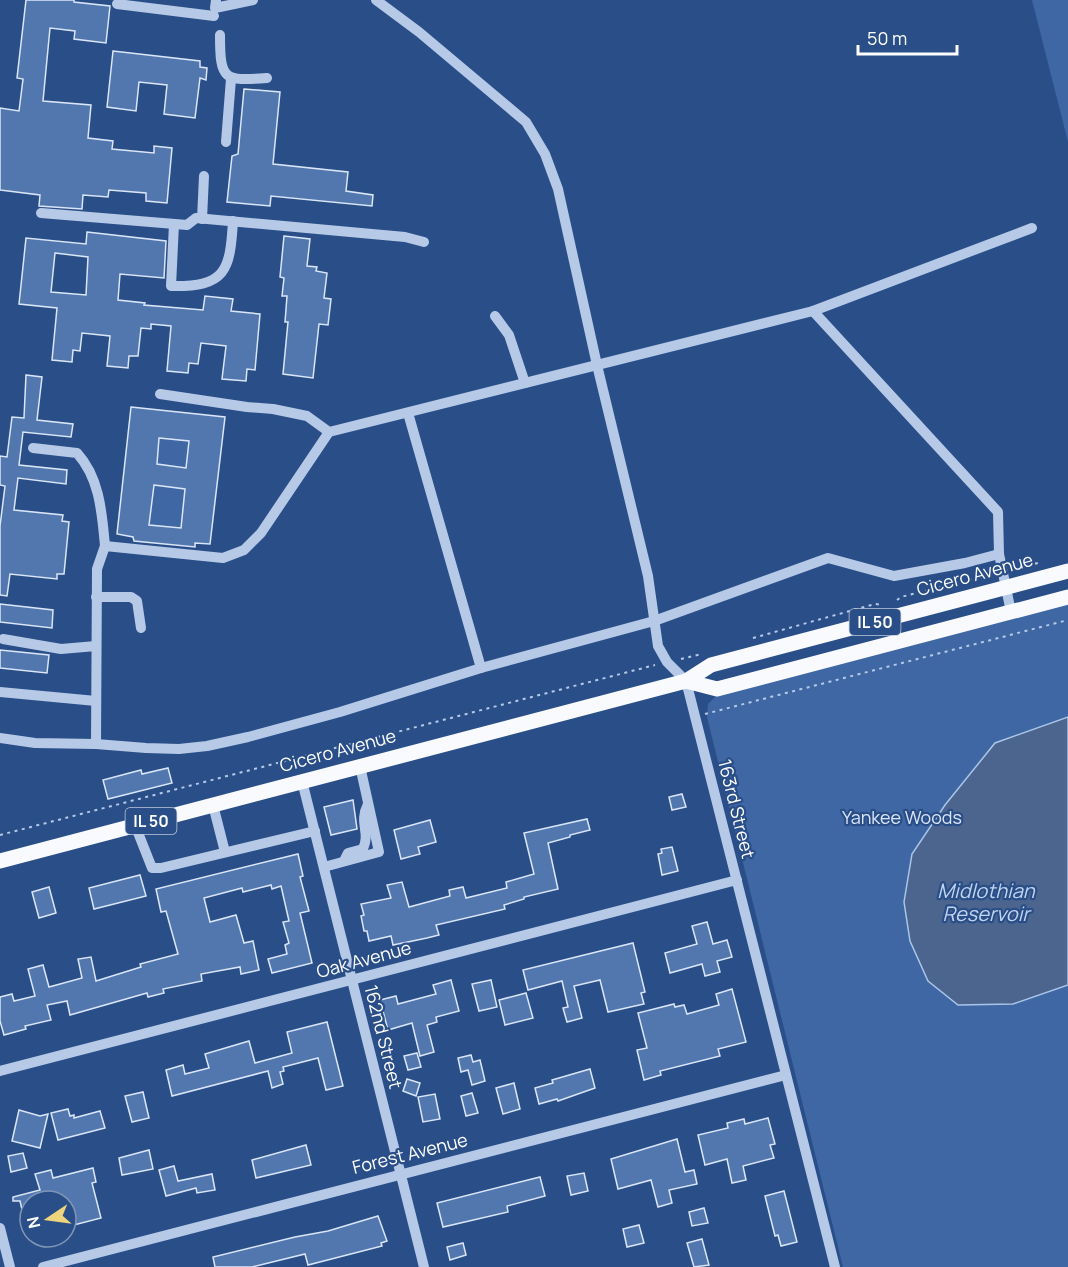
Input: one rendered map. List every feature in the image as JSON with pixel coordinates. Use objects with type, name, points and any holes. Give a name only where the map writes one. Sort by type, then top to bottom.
[{"type":"main road","name":"Cicero Avenue","points":[[0,861],[686,681],[711,664],[1068,571]]},
{"type":"main road","name":"Cicero Avenue","points":[[686,681],[717,689],[1068,597]]},
{"type":"street","points":[[216,0],[215,8],[253,0]]},
{"type":"street","points":[[376,0],[419,32],[526,122],[545,154],[558,189],[597,365],[648,576],[658,646],[667,662],[686,681]]},
{"type":"street","points":[[117,4],[214,16]]},
{"type":"street","points":[[220,34],[222,64],[231,79],[267,78]]},
{"type":"street","points":[[226,142],[231,79]]},
{"type":"street","points":[[202,219],[204,176]]},
{"type":"street","points":[[41,213],[187,225],[196,218],[405,237],[424,242]]},
{"type":"street","points":[[174,224],[171,286],[188,286],[206,283],[221,274],[230,260],[233,221]]},
{"type":"street","points":[[105,546],[223,558],[244,550],[261,533],[329,432],[813,311],[1032,228]]},
{"type":"street","points":[[813,311],[998,512],[999,554],[1011,612]]},
{"type":"street","points":[[495,316],[509,335],[525,383]]},
{"type":"street","points":[[160,394],[273,409],[307,416],[329,432]]},
{"type":"street","points":[[408,412],[481,668]]},
{"type":"street","points":[[33,448],[77,453],[88,465],[97,493],[105,546],[97,569],[96,744]]},
{"type":"street","points":[[0,738],[35,743],[147,748],[179,749],[207,746],[340,712],[481,668],[654,621],[828,558],[894,576],[965,563],[999,554]]},
{"type":"street","points":[[96,597],[131,597],[137,601],[141,628]]},
{"type":"street","points":[[3,639],[61,649],[96,646]]},
{"type":"street","name":"163rd Street","points":[[686,681],[835,1267]]},
{"type":"street","points":[[0,692],[96,701]]},
{"type":"street","points":[[324,867],[379,852],[360,766]]},
{"type":"street","name":"162nd Street","points":[[302,781],[424,1267]]},
{"type":"street","points":[[344,862],[348,853],[363,849],[366,834],[362,815],[368,804]]},
{"type":"street","points":[[213,805],[225,852]]},
{"type":"street","points":[[135,825],[153,868],[315,831]]},
{"type":"street","name":"Oak Avenue","points":[[0,1071],[737,880]]},
{"type":"street","name":"Forest Avenue","points":[[43,1267],[786,1075]]},
{"type":"street","points":[[0,1228],[10,1267]]},
{"type":"path","points":[[894,603],[901,597],[1047,561]]},
{"type":"path","points":[[749,639],[875,604],[882,605]]},
{"type":"path","points":[[695,716],[1068,620]]},
{"type":"path","points":[[0,835],[708,652]]},
{"type":"green space","points":[[1032,0],[1068,0],[1068,142]]},
{"type":"green space","points":[[159,437],[189,441],[186,468],[157,464]]},
{"type":"green space","points":[[154,485],[185,489],[181,528],[149,525]]},
{"type":"green space","name":"Yankee Woods","points":[[1068,604],[1068,1267],[843,1267],[707,717],[708,704],[717,695]]},
{"type":"water","name":"Midlothian Reservoir","points":[[1068,717],[1068,985],[1013,1004],[958,1005],[928,981],[910,941],[904,902],[912,854],[945,805],[995,743]]},
{"type":"building","points":[[26,0],[74,0],[74,2],[110,6],[106,43],[74,39],[75,31],[50,28],[43,101],[91,105],[88,138],[113,141],[112,149],[154,153],[154,146],[172,148],[167,203],[146,201],[146,193],[109,190],[108,197],[83,195],[82,209],[39,206],[40,195],[0,190],[0,108],[19,111],[23,79],[17,78]]},
{"type":"building","points":[[113,51],[200,61],[200,67],[207,68],[206,80],[200,78],[195,118],[164,114],[167,85],[139,82],[136,111],[107,107]]},
{"type":"building","points":[[244,89],[280,92],[273,164],[348,172],[346,191],[373,195],[372,206],[271,196],[270,206],[227,202],[232,156],[238,154]]},
{"type":"building","points":[[87,232],[166,241],[164,278],[120,274],[118,300],[145,303],[144,305],[203,310],[205,296],[233,299],[231,311],[260,314],[255,370],[247,369],[246,381],[222,379],[226,346],[201,343],[198,364],[189,363],[188,373],[167,371],[171,326],[151,324],[151,329],[141,328],[138,356],[129,356],[128,368],[107,366],[110,336],[82,333],[80,351],[73,350],[72,362],[52,360],[57,308],[19,304],[26,238],[86,244]],"holes":[[[55,253],[88,257],[86,295],[51,292]]]},
{"type":"building","points":[[284,236],[310,239],[307,266],[317,267],[316,271],[327,273],[324,298],[331,299],[328,325],[319,324],[313,378],[283,374],[288,322],[285,322],[287,296],[282,296],[284,278],[280,277]]},
{"type":"building","points":[[26,375],[42,377],[37,420],[73,424],[71,437],[23,432],[19,465],[67,470],[66,484],[18,478],[14,510],[63,515],[62,521],[69,522],[64,574],[57,574],[57,579],[10,574],[7,596],[0,595],[0,526],[5,486],[0,485],[0,456],[7,457],[12,417],[24,418]]},
{"type":"building","points":[[131,407],[225,417],[210,544],[195,543],[195,547],[134,541],[133,537],[117,534]],"holes":[[[159,438],[189,441],[186,468],[157,464]],[[154,485],[185,489],[181,528],[149,525]]]},
{"type":"building","points":[[0,604],[53,610],[52,628],[0,622]]},
{"type":"building","points":[[0,650],[49,655],[47,673],[0,668]]},
{"type":"building","points":[[168,768],[172,783],[108,799],[103,780],[141,770],[142,774]]},
{"type":"building","points":[[682,794],[686,807],[672,810],[669,797]]},
{"type":"building","points":[[353,800],[357,829],[331,835],[324,807]]},
{"type":"building","points":[[587,819],[590,830],[548,843],[558,889],[524,897],[524,899],[504,905],[505,909],[436,925],[439,935],[393,945],[391,936],[369,941],[367,931],[364,931],[361,904],[391,898],[387,885],[402,882],[409,907],[450,896],[449,890],[463,887],[466,898],[507,888],[506,882],[534,874],[524,833]]},
{"type":"building","points":[[430,820],[436,842],[418,847],[420,854],[401,859],[394,830]]},
{"type":"building","points":[[672,847],[678,871],[662,875],[658,854],[662,853],[661,849]]},
{"type":"building","points":[[298,854],[303,876],[300,877],[309,911],[300,913],[312,963],[272,973],[268,959],[287,954],[285,945],[289,943],[283,922],[289,921],[281,886],[272,889],[271,885],[243,892],[242,888],[204,898],[210,922],[236,915],[244,943],[253,941],[259,970],[241,974],[240,967],[201,974],[202,981],[163,989],[164,993],[148,997],[147,993],[70,1015],[67,1001],[47,1005],[51,1020],[25,1026],[26,1029],[4,1035],[0,1021],[0,997],[12,994],[14,1001],[35,996],[28,969],[43,965],[49,987],[82,978],[78,959],[91,957],[96,981],[141,967],[140,964],[178,954],[166,911],[161,912],[156,889]]},
{"type":"building","points":[[140,875],[146,896],[94,909],[89,888]]},
{"type":"building","points":[[49,887],[56,913],[39,918],[32,892]]},
{"type":"building","points":[[707,922],[713,944],[727,940],[732,957],[717,961],[720,972],[705,976],[702,964],[670,973],[665,953],[697,944],[692,926]]},
{"type":"building","points":[[633,943],[645,992],[641,993],[644,1004],[608,1012],[600,980],[574,986],[582,1018],[567,1022],[563,1008],[568,1007],[562,981],[528,990],[523,970]]},
{"type":"building","points":[[451,980],[459,1011],[436,1017],[437,1022],[427,1025],[434,1052],[420,1056],[412,1023],[388,1030],[380,1000],[396,996],[398,1004],[436,994],[433,985]]},
{"type":"building","points":[[491,980],[497,1007],[479,1011],[472,984]]},
{"type":"building","points":[[732,989],[746,1042],[718,1049],[720,1056],[660,1071],[661,1075],[644,1080],[637,1050],[647,1048],[638,1013],[674,1004],[675,1007],[684,1005],[687,1014],[719,1005],[716,994]]},
{"type":"building","points":[[526,993],[533,1018],[505,1025],[499,1000]]},
{"type":"building","points":[[327,1022],[343,1086],[326,1090],[318,1058],[283,1067],[284,1071],[280,1072],[283,1084],[272,1088],[268,1071],[172,1096],[166,1070],[183,1065],[185,1074],[209,1068],[205,1054],[249,1041],[255,1063],[292,1053],[287,1032]]},
{"type":"building","points":[[417,1053],[421,1067],[408,1070],[404,1056]]},
{"type":"building","points":[[471,1055],[473,1062],[480,1060],[485,1081],[472,1085],[468,1070],[461,1072],[458,1058]]},
{"type":"building","points":[[590,1069],[595,1088],[558,1101],[557,1099],[539,1104],[535,1088],[553,1083],[552,1080]]},
{"type":"building","points":[[407,1079],[420,1083],[416,1096],[403,1091]]},
{"type":"building","points":[[514,1083],[520,1109],[503,1114],[496,1088]]},
{"type":"building","points":[[143,1092],[149,1118],[132,1122],[125,1096]]},
{"type":"building","points":[[472,1093],[478,1113],[466,1116],[461,1096]]},
{"type":"building","points":[[435,1094],[440,1119],[423,1122],[418,1097]]},
{"type":"building","points":[[68,1109],[70,1116],[74,1115],[74,1118],[100,1111],[105,1128],[58,1140],[51,1113]]},
{"type":"building","points":[[19,1110],[40,1116],[48,1114],[40,1148],[12,1141]]},
{"type":"building","points":[[768,1118],[775,1144],[770,1145],[774,1158],[743,1166],[746,1180],[732,1183],[727,1159],[705,1165],[698,1135],[728,1128],[727,1123],[744,1119],[745,1124]]},
{"type":"building","points":[[677,1139],[685,1172],[694,1170],[697,1184],[669,1190],[672,1203],[658,1207],[651,1180],[618,1189],[611,1159]]},
{"type":"building","points":[[306,1145],[311,1165],[256,1178],[252,1160]]},
{"type":"building","points":[[149,1150],[153,1169],[122,1175],[119,1158]]},
{"type":"building","points":[[23,1153],[27,1168],[11,1172],[8,1156]]},
{"type":"building","points":[[174,1166],[178,1181],[212,1174],[215,1190],[197,1193],[196,1188],[166,1196],[159,1170]]},
{"type":"building","points":[[93,1168],[96,1182],[92,1183],[101,1218],[78,1224],[78,1189],[40,1189],[35,1174],[51,1170],[53,1178]]},
{"type":"building","points":[[584,1173],[588,1191],[571,1195],[567,1176]]},
{"type":"building","points":[[540,1177],[545,1196],[507,1206],[508,1212],[443,1227],[437,1203]]},
{"type":"building","points":[[784,1191],[797,1242],[781,1246],[778,1235],[775,1236],[765,1196]]},
{"type":"building","points":[[18,1196],[18,1201],[13,1201],[13,1197]]},
{"type":"building","points":[[704,1208],[708,1223],[692,1226],[689,1212]]},
{"type":"building","points":[[378,1216],[387,1241],[381,1243],[382,1246],[308,1265],[305,1254],[252,1267],[215,1267],[213,1257],[328,1231]]},
{"type":"building","points":[[639,1225],[644,1243],[627,1247],[623,1229]]},
{"type":"building","points":[[702,1239],[709,1265],[694,1267],[687,1243]]},
{"type":"building","points":[[463,1243],[466,1255],[450,1260],[447,1247]]}]
